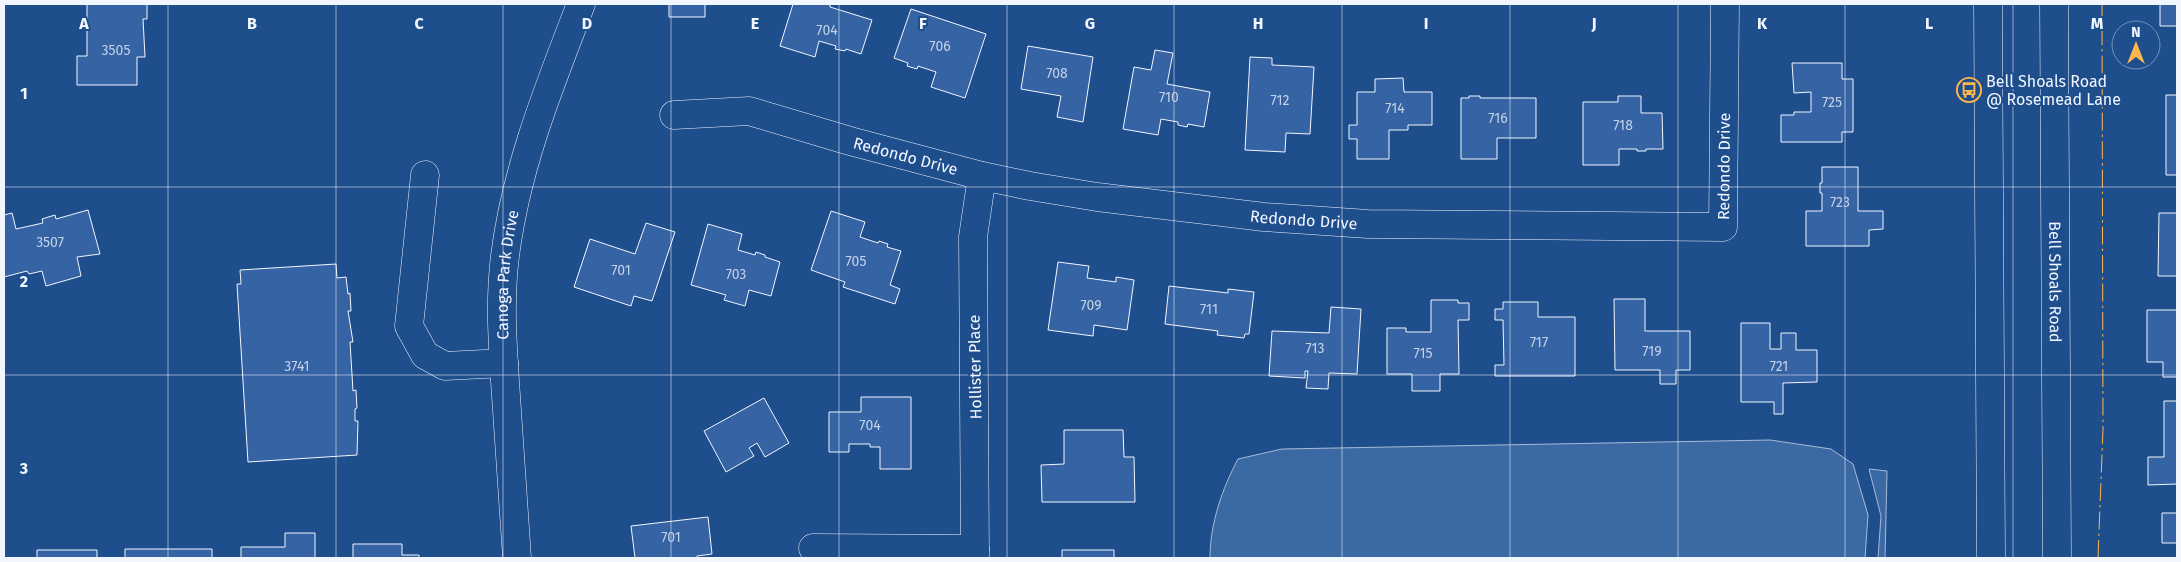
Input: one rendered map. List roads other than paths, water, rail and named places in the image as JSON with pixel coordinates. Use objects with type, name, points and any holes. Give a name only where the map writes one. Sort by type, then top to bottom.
[{"type":"street","name":"Canoga Park Drive","points":[[517,558],[504,363],[502,291],[510,218],[529,143],[581,4]]},
{"type":"street","name":"Redondo Drive","points":[[674,115],[750,111],[850,141],[982,176],[1096,197],[1264,216],[1359,223],[1723,228],[1724,4]]},
{"type":"street","points":[[1988,4],[1991,558]]},
{"type":"street","name":"Bell Shoals Road","points":[[2054,4],[2057,558]]},
{"type":"street","points":[[425,175],[409,326],[424,355],[445,366],[504,363]]},
{"type":"street","name":"Hollister Place","points":[[975,554],[974,237],[982,176]]},
{"type":"street","points":[[813,548],[975,554]]},
{"type":"water","points":[[1770,440],[1831,449],[1853,464],[1868,515],[1865,558],[1210,558],[1212,532],[1218,507],[1238,459],[1282,449]]},
{"type":"water","points":[[1869,469],[1887,471],[1885,558],[1878,558],[1881,516]]},
{"type":"place","name":"Bell Shoals Road @ Rosemead Lane","points":[[1969,90]]}]
